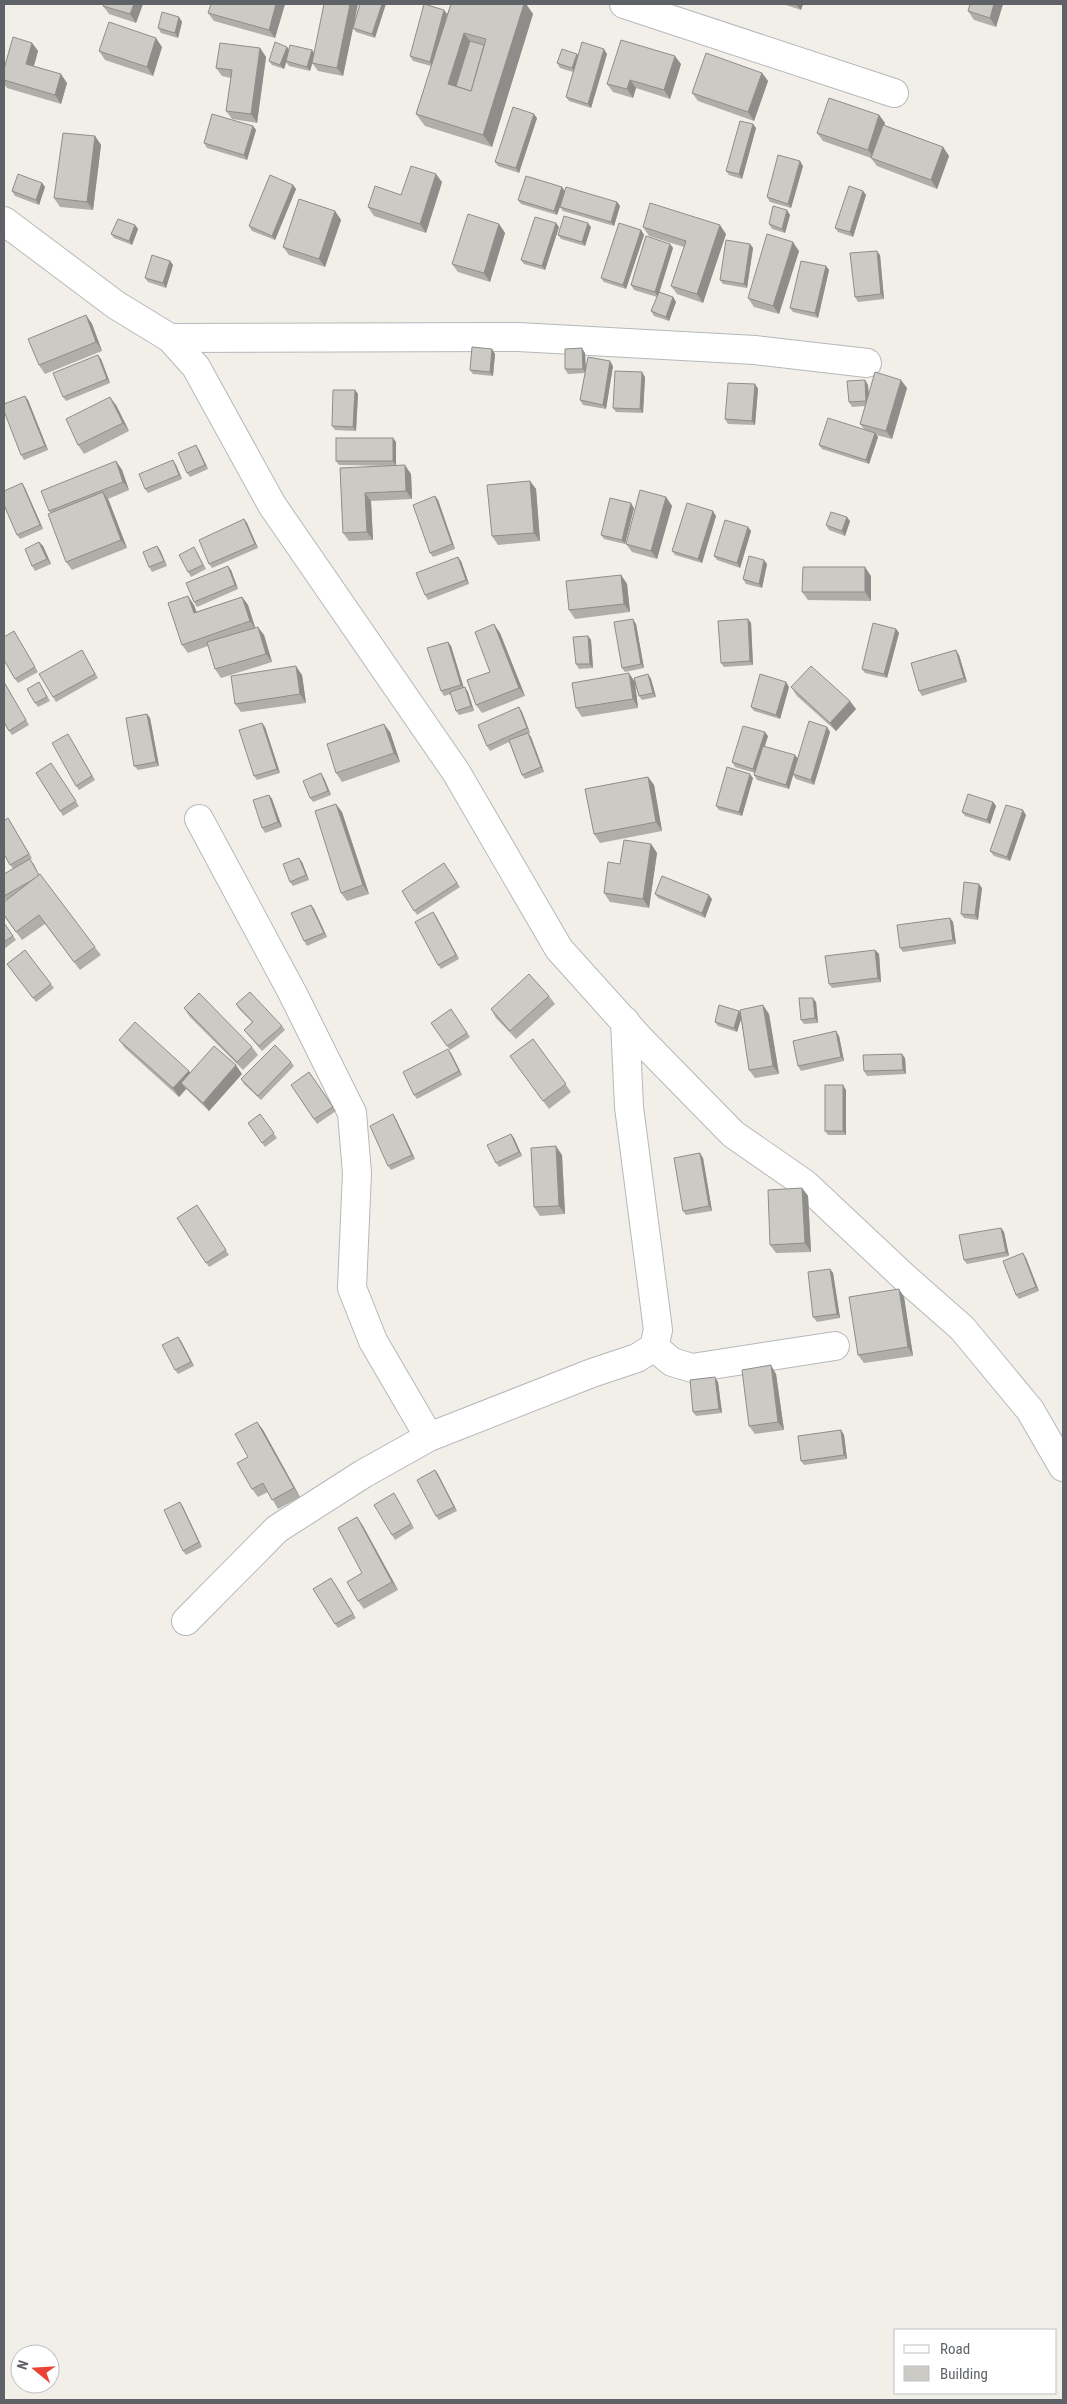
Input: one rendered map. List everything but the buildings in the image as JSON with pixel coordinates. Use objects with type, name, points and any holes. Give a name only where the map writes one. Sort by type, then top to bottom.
[{"type":"street","points":[[624,4],[894,94]]},
{"type":"street","points":[[4,221],[116,305],[170,338],[196,367],[272,505],[456,772],[560,949],[624,1021],[733,1134],[805,1184],[904,1277],[962,1328],[1030,1410],[1063,1467]]},
{"type":"street","points":[[170,338],[518,337],[755,350],[867,363]]},
{"type":"street","points":[[199,819],[293,994],[352,1112],[357,1174],[352,1288],[373,1341],[429,1437]]},
{"type":"street","points":[[186,1621],[277,1529],[363,1474],[429,1437],[592,1373],[638,1358],[654,1347],[658,1330],[629,1106],[624,1021]]},
{"type":"street","points":[[654,1347],[672,1362],[692,1368],[835,1346]]}]
